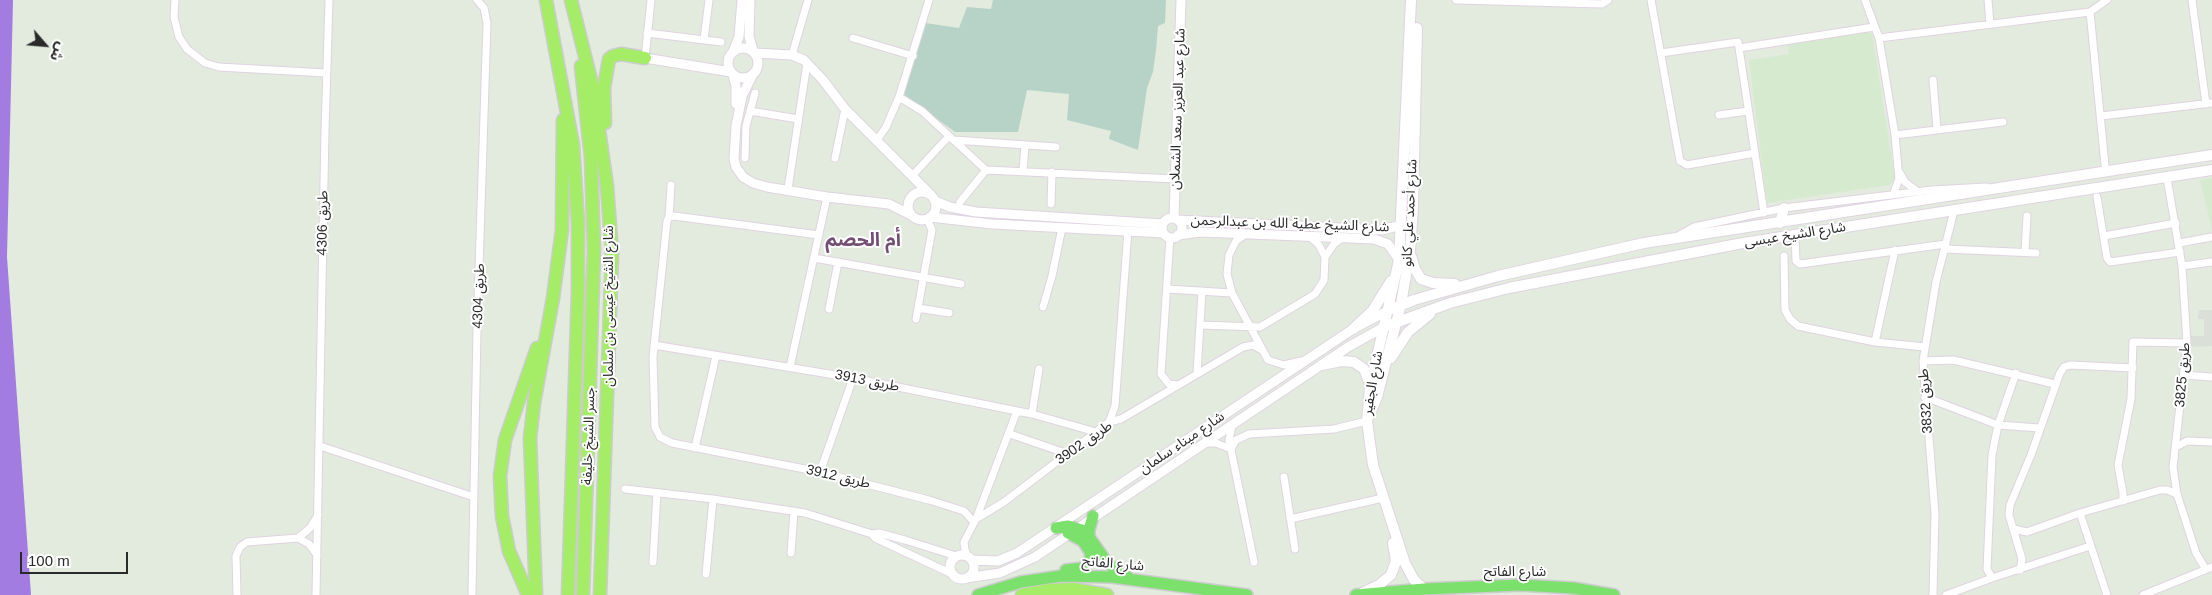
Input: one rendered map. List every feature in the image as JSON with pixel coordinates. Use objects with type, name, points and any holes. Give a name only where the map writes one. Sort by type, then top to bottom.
[{"type":"highway","points":[[536,595],[530,438],[562,230],[563,88],[546,0]]},
{"type":"highway","name":"شارع الشيخ عيسى بن سلمان","points":[[571,0],[593,88],[607,186],[611,237],[612,286],[602,555]]},
{"type":"highway","name":"جسر الشيخ خليفة","points":[[580,38],[594,219],[592,350],[583,595]]},
{"type":"highway","points":[[607,186],[604,88],[606,65],[609,59],[617,55],[644,58]]},
{"type":"highway","name":"جسر الشيخ خليفة","points":[[563,88],[573,145],[578,222],[568,595]]},
{"type":"highway","points":[[528,595],[509,551],[502,516],[500,497],[501,460],[510,426],[544,323],[555,273]]},
{"type":"highway","points":[[600,595],[602,555]]},
{"type":"highway","points":[[602,555],[607,595]]},
{"type":"highway","points":[[1022,595],[1061,589],[1084,590],[1107,595]]},
{"type":"main road","name":"شارع أحمد علي كانو","points":[[1367,421],[1375,403],[1397,321],[1410,252],[1411,0]]},
{"type":"main road","name":"شارع أحمد علي كانو","points":[[1384,326],[1399,264],[1409,174],[1417,0]]},
{"type":"main road","name":"شارع الشيخ عيسى","points":[[1388,310],[1401,304],[1469,284],[1644,243],[2212,155]]},
{"type":"main road","name":"شارع الشيخ عيسى","points":[[1384,326],[1450,303],[1509,288],[1743,243],[2212,170]]},
{"type":"main road","points":[[1780,223],[1784,208]]},
{"type":"main road","points":[[1410,252],[1417,274],[1426,281],[1440,284],[1469,284]]},
{"type":"main road","points":[[1353,329],[1378,304],[1399,264]]},
{"type":"main road","points":[[1383,372],[1408,332],[1422,319],[1450,303]]},
{"type":"main road","name":"شارع الجفير","points":[[1384,326],[1370,387],[1367,421],[1373,465],[1407,569],[1414,580],[1424,589]]},
{"type":"main road","points":[[1322,365],[1341,361],[1354,362],[1366,372],[1370,387]]},
{"type":"main road","name":"شارع الجفير","points":[[1357,595],[1385,580],[1394,569],[1396,561],[1383,498]]},
{"type":"main road","points":[[1089,537],[1093,516]]},
{"type":"main road","points":[[1056,528],[1073,530],[1089,537],[1108,564],[1118,572],[1137,581]]},
{"type":"main road","points":[[1045,578],[1054,572],[1083,568],[1090,559],[1088,547],[1073,530]]},
{"type":"main road","name":"شارع الفاتح","points":[[978,595],[1021,582],[1045,578],[1079,576],[1137,581],[1247,595]]},
{"type":"main road","name":"شارع الفاتح","points":[[1357,595],[1424,589],[1538,586],[1614,595]]},
{"type":"street","points":[[175,0],[174,17],[179,37],[187,49],[205,63],[220,68],[326,73]]},
{"type":"street","name":"طريق 4306","points":[[316,595],[329,0]]},
{"type":"street","name":"طريق 4304","points":[[472,595],[487,23],[484,8],[477,0]]},
{"type":"street","points":[[651,0],[644,58],[704,67],[743,78],[769,60],[788,55],[808,0]]},
{"type":"street","points":[[704,39],[709,0]]},
{"type":"street","points":[[742,0],[739,37],[728,63],[736,86],[737,115],[734,159],[741,174],[753,183],[827,197],[889,204],[920,220],[929,218],[936,208],[933,198],[922,191],[889,204]]},
{"type":"street","points":[[737,115],[744,90],[758,61],[753,52],[749,36],[750,0]]},
{"type":"street","points":[[877,140],[886,127],[900,97],[930,0]]},
{"type":"street","name":"شارع عبد العزيز سعد الشملان","points":[[1168,232],[1181,228],[1176,219],[1175,179],[1181,0]]},
{"type":"street","points":[[1456,0],[1602,4],[1608,0]]},
{"type":"street","points":[[1651,0],[1680,161],[1687,165],[1755,153]]},
{"type":"street","points":[[1865,0],[1878,38],[1895,135],[1899,182],[1893,195]]},
{"type":"street","points":[[1988,0],[1990,24]]},
{"type":"street","points":[[1878,38],[2090,12],[2107,0]]},
{"type":"street","points":[[2101,116],[2209,104],[2192,0]]},
{"type":"street","points":[[2090,12],[2105,165]]},
{"type":"street","points":[[1739,48],[1874,27]]},
{"type":"street","points":[[647,33],[721,42]]},
{"type":"street","points":[[853,38],[912,56]]},
{"type":"street","points":[[1661,53],[1738,42],[1764,213]]},
{"type":"street","points":[[704,67],[719,63],[743,48],[753,52]]},
{"type":"street","name":"شارع الشيخ عطية الله بن عبدالرحمن","points":[[753,52],[788,55],[807,63],[845,109],[933,198],[950,207],[976,212],[1168,232]]},
{"type":"street","points":[[788,190],[807,63]]},
{"type":"street","points":[[1932,80],[1937,129]]},
{"type":"street","points":[[744,158],[746,126],[755,93]]},
{"type":"street","points":[[900,97],[922,111],[986,170],[1175,179]]},
{"type":"street","points":[[835,158],[845,109]]},
{"type":"street","points":[[750,110],[798,119]]},
{"type":"street","points":[[1719,115],[1748,112]]},
{"type":"street","points":[[1895,135],[2004,122]]},
{"type":"street","points":[[736,126],[746,126]]},
{"type":"street","points":[[911,215],[907,206],[914,184],[911,174],[952,138],[1056,147]]},
{"type":"street","points":[[1023,171],[1025,145]]},
{"type":"street","points":[[960,202],[986,170]]},
{"type":"street","points":[[1899,171],[1905,182],[1918,192]]},
{"type":"street","points":[[1050,204],[1052,172]]},
{"type":"street","name":"طريق 3825","points":[[2167,178],[2182,266],[2186,343],[2173,467],[2177,494],[2196,553],[2208,567]]},
{"type":"street","name":"طريق 3912","points":[[670,185],[669,217],[654,345],[656,433],[665,441],[820,472],[954,507],[975,520]]},
{"type":"street","points":[[1672,240],[1694,227],[1784,208],[1982,186],[1994,189]]},
{"type":"street","points":[[790,367],[827,197]]},
{"type":"street","points":[[2097,197],[2108,260],[2118,262],[2180,252]]},
{"type":"street","name":"طريق 3832","points":[[1934,595],[1935,514],[1923,361],[1936,282],[1954,211]]},
{"type":"street","points":[[669,217],[674,216],[819,235]]},
{"type":"street","points":[[2025,252],[2027,216]]},
{"type":"street","points":[[916,319],[932,230],[929,218]]},
{"type":"street","name":"شارع الشيخ عطية الله بن عبدالرحمن","points":[[929,218],[1062,228],[1379,240],[1392,247],[1399,264]]},
{"type":"street","points":[[1176,219],[1168,218],[1161,374],[1169,384],[1179,385]]},
{"type":"street","name":"شارع الشيخ عطية الله بن عبدالرحمن","points":[[1176,219],[1381,230],[1392,229],[1402,225]]},
{"type":"street","points":[[2104,236],[2176,223]]},
{"type":"street","points":[[1043,307],[1052,276],[1062,228]]},
{"type":"street","points":[[1109,422],[1115,406],[1128,230]]},
{"type":"street","points":[[1246,234],[1236,241],[1229,255],[1227,274],[1232,293],[1251,327],[1260,349],[1268,360],[1278,364],[1290,365],[1308,358]]},
{"type":"street","points":[[1200,325],[1260,327],[1315,294],[1324,280],[1325,257],[1319,245],[1309,236]]},
{"type":"street","points":[[1795,236],[1796,261],[1800,264],[1895,250],[1946,246],[2036,253]]},
{"type":"street","points":[[2179,243],[2212,237]]},
{"type":"street","points":[[1325,257],[1334,244],[1342,238]]},
{"type":"street","points":[[1875,342],[1895,250]]},
{"type":"street","points":[[1784,256],[1784,304],[1787,315],[1794,323],[1803,328],[1875,342],[1925,347]]},
{"type":"street","points":[[814,258],[961,284]]},
{"type":"street","points":[[829,309],[838,262]]},
{"type":"street","points":[[2182,266],[2212,262]]},
{"type":"street","points":[[1166,289],[1232,293]]},
{"type":"street","points":[[1197,374],[1202,291]]},
{"type":"street","points":[[918,308],[949,313]]},
{"type":"street","name":"شارع ميناء سلمان","points":[[970,558],[991,562],[1007,558],[1056,528],[1308,358],[1353,329],[1388,310]]},
{"type":"street","name":"شارع ميناء سلمان","points":[[966,578],[988,576],[1022,564],[1384,326]]},
{"type":"street","points":[[2122,502],[2123,492],[2118,465],[2131,399],[2133,342],[2186,343]]},
{"type":"street","name":"طريق 3913","points":[[654,345],[853,378],[1032,414],[1096,432]]},
{"type":"street","name":"طريق 3902","points":[[975,520],[1004,502],[1109,422],[1121,419],[1248,345],[1260,349]]},
{"type":"street","points":[[695,448],[716,356]]},
{"type":"street","points":[[1923,361],[1953,360],[2016,373],[2055,384]]},
{"type":"street","points":[[2020,570],[2022,559],[2012,529],[2009,515],[2010,506],[2031,455],[2055,384],[2062,370],[2070,365],[2133,368]]},
{"type":"street","points":[[1032,414],[1039,369]]},
{"type":"street","points":[[1992,578],[1986,569],[1992,455],[1998,426],[2016,373]]},
{"type":"street","points":[[2184,375],[2212,377]]},
{"type":"street","points":[[820,472],[853,378]]},
{"type":"street","points":[[1925,397],[1998,426],[2039,428]]},
{"type":"street","points":[[872,534],[875,538],[958,578],[966,578],[973,570],[970,558],[964,550],[964,542],[1010,434],[1017,411]]},
{"type":"street","points":[[1231,449],[1236,440],[1249,434],[1334,429],[1367,421]]},
{"type":"street","points":[[1232,426],[1229,436],[1231,449],[1254,562]]},
{"type":"street","points":[[1010,434],[1068,454]]},
{"type":"street","points":[[2176,448],[2187,441],[2212,442]]},
{"type":"street","points":[[1208,443],[1220,444],[1231,449]]},
{"type":"street","points":[[320,446],[474,497]]},
{"type":"street","points":[[1284,477],[1295,549]]},
{"type":"street","points":[[625,489],[713,499],[820,516],[872,534],[879,533],[956,556],[961,555],[970,558]]},
{"type":"street","points":[[2012,529],[2027,532],[2080,513],[2160,490],[2167,490],[2177,494]]},
{"type":"street","points":[[653,562],[657,493]]},
{"type":"street","points":[[1290,519],[1383,498]]},
{"type":"street","points":[[706,574],[713,499]]},
{"type":"street","points":[[791,552],[794,511]]},
{"type":"street","points":[[2080,513],[2107,595]]},
{"type":"street","points":[[298,538],[310,528],[318,515]]},
{"type":"street","points":[[236,595],[236,556],[240,547],[251,540],[298,538],[309,544],[317,556]]},
{"type":"street","points":[[901,549],[905,540]]},
{"type":"street","points":[[1946,595],[2090,546]]},
{"type":"street","points":[[952,574],[950,562],[956,556]]},
{"type":"street","points":[[2142,595],[2208,567]]},
{"type":"shaded area","points":[[0,0],[13,0],[7,257],[31,595],[0,595]]},
{"type":"shaded area","points":[[993,0],[1166,0],[1165,23],[1158,26],[1153,72],[1147,88],[1138,150],[1109,139],[1111,131],[1067,120],[1069,94],[1027,90],[1018,132],[955,132],[903,94],[925,23],[959,28],[967,7],[991,9]]},
{"type":"shaded area","points":[[1866,30],[1872,34],[1895,179],[1889,185],[1767,203],[1749,60],[1789,54],[1788,44]]},
{"type":"shaded area","points":[[2212,178],[2212,229],[2200,180]]},
{"type":"shaded area","points":[[2199,310],[2212,310],[2212,346],[2190,347],[2189,336],[2204,336],[2204,319],[2198,319]]},
{"type":"district","name":"أم الحصم","points":[[863,241]]}]
